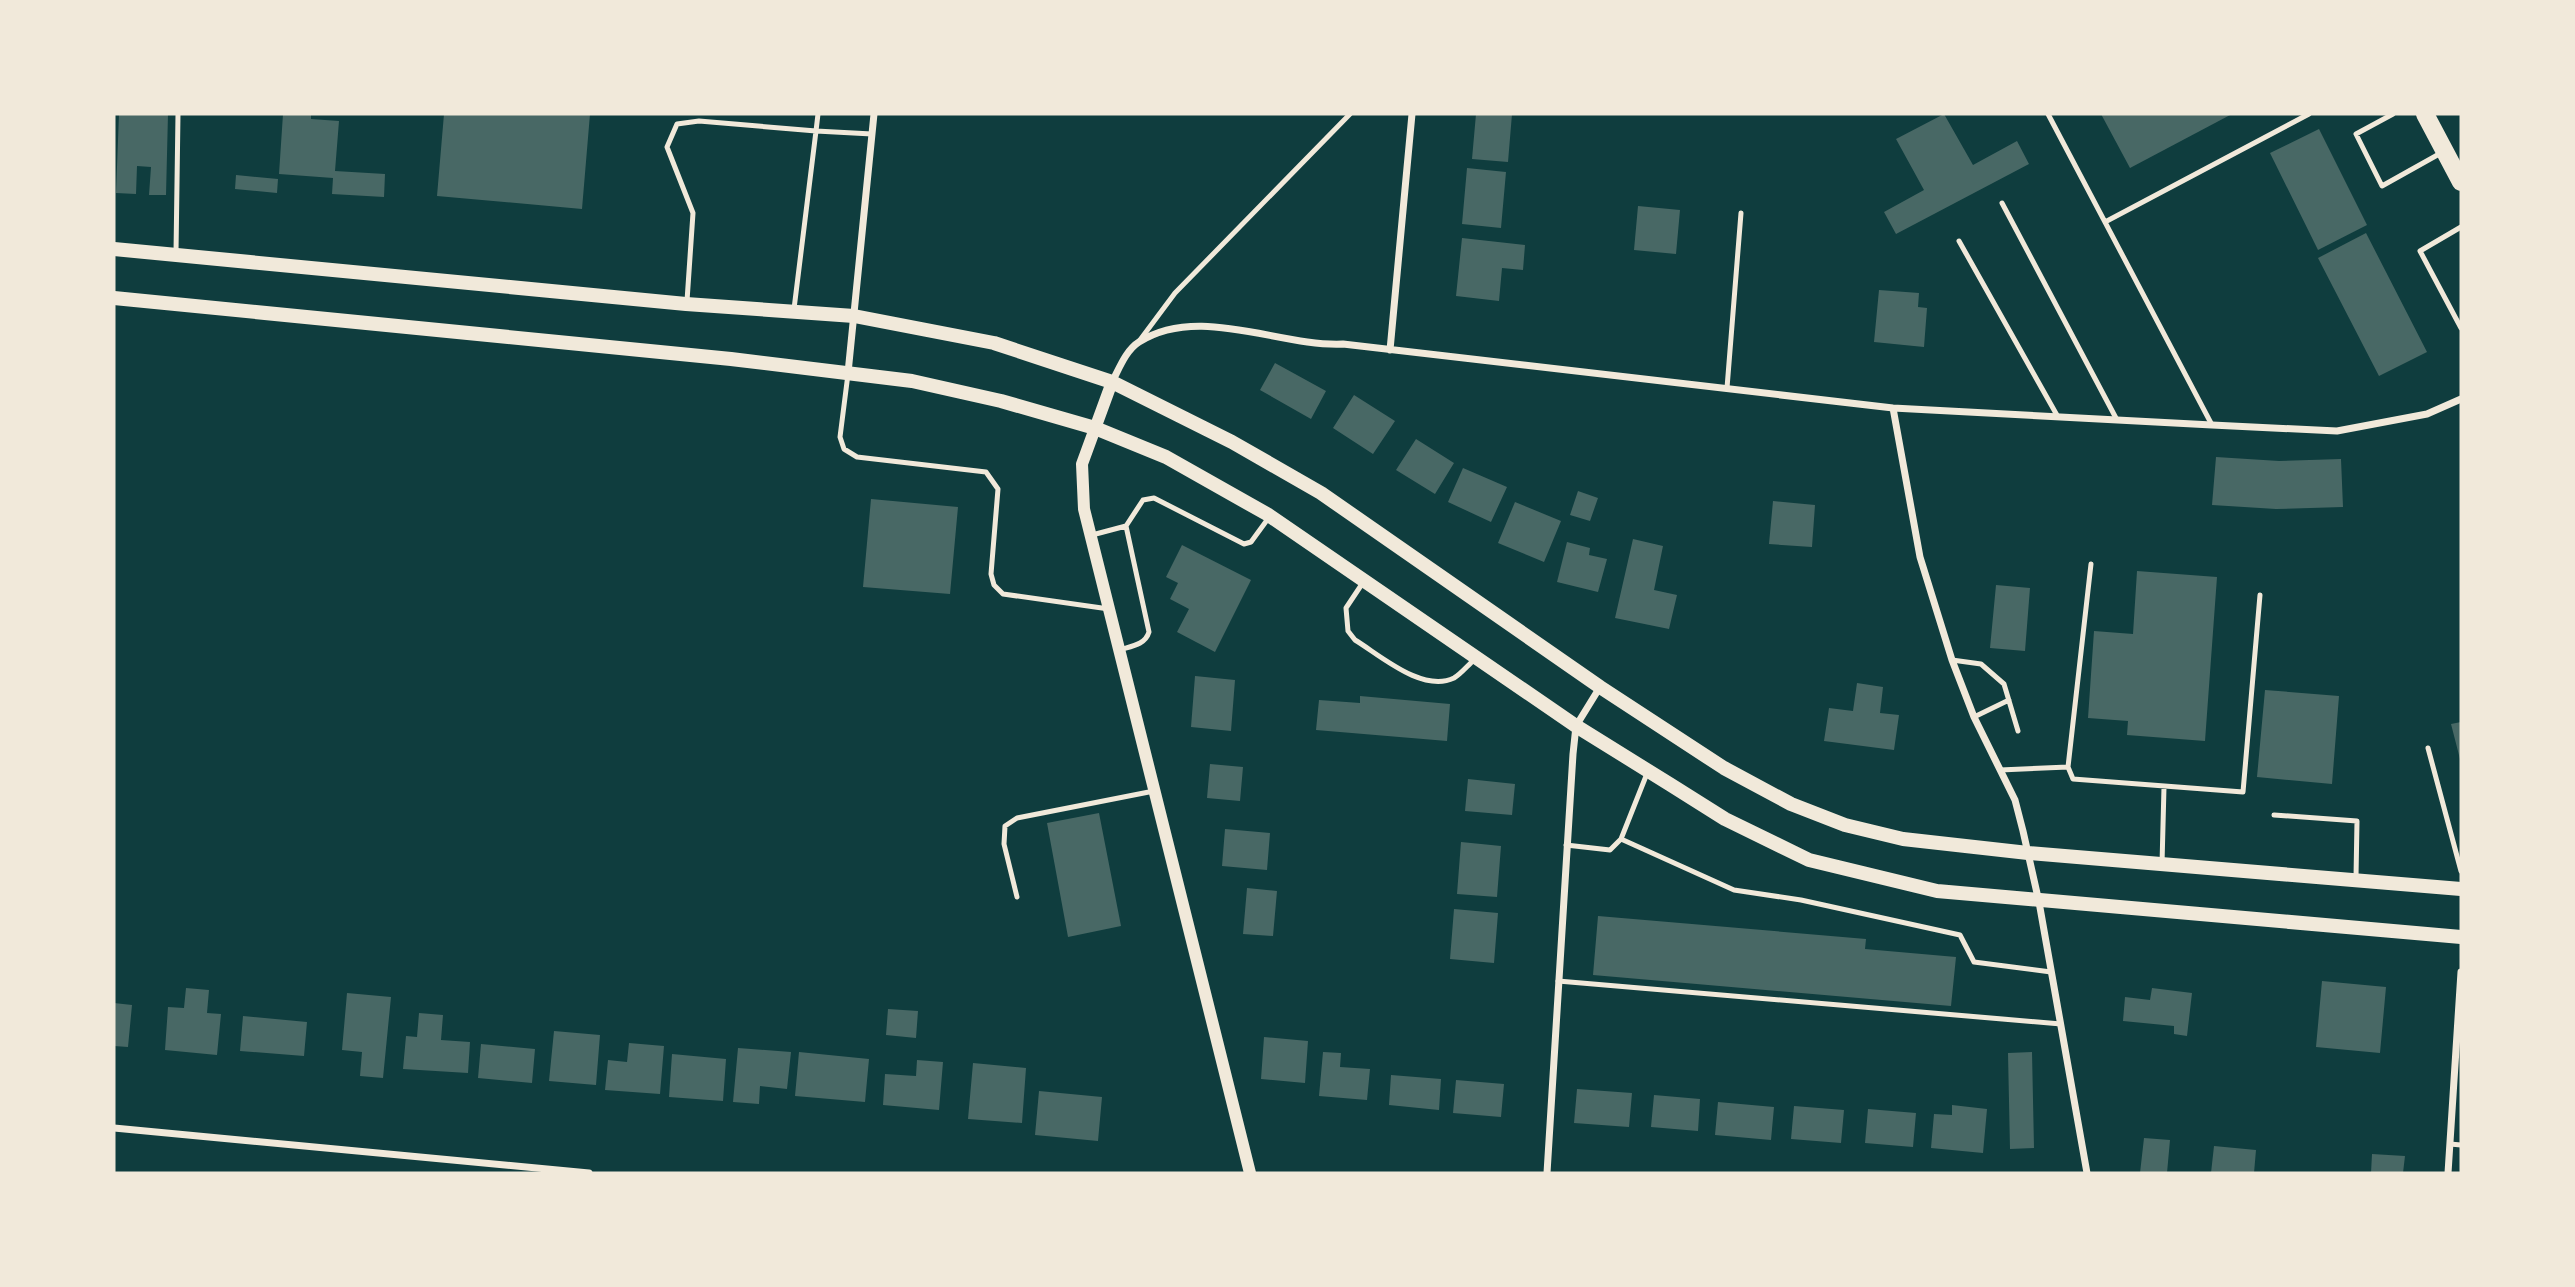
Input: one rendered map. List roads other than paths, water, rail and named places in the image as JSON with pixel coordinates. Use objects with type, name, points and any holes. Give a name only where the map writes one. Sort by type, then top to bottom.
[{"type":"main road","points":[[2426,114],[2461,182]]},
{"type":"main road","points":[[114,249],[686,304],[854,316],[994,342],[1111,382],[1232,442],[1321,493],[1600,687],[1724,768],[1791,804],[1846,825],[1903,838],[2028,853],[2461,889]]},
{"type":"main road","points":[[114,298],[912,380],[984,396],[1095,428],[1166,457],[1270,516],[1576,726],[1725,819],[1809,860],[1937,891],[2461,937]]},
{"type":"street","points":[[849,373],[874,114]]},
{"type":"street","points":[[1390,350],[1412,114]]},
{"type":"street","points":[[1250,1173],[1081,487],[1082,464],[1111,382],[1138,342],[1178,327],[1201,327],[1320,345],[1343,344],[1893,408],[2337,431],[2427,414],[2461,399]]},
{"type":"street","points":[[1893,408],[1920,557],[1952,660],[1974,716],[2015,800],[2039,902],[2087,1173]]},
{"type":"street","points":[[1547,1173],[1566,845],[1576,726],[1600,687]]},
{"type":"street","points":[[2448,1173],[2461,972]]},
{"type":"street","points":[[114,1128],[589,1173]]},
{"type":"lane","points":[[176,255],[178,114]]},
{"type":"lane","points":[[794,312],[818,114]]},
{"type":"lane","points":[[1138,342],[1175,293],[1350,114]]},
{"type":"lane","points":[[2048,114],[2212,425]]},
{"type":"lane","points":[[2105,222],[2309,114]]},
{"type":"lane","points":[[2393,114],[2356,134],[2382,186],[2445,151]]},
{"type":"lane","points":[[686,304],[693,213],[667,147],[677,124],[699,121],[872,134]]},
{"type":"lane","points":[[2003,203],[2117,420]]},
{"type":"lane","points":[[1727,388],[1741,213]]},
{"type":"lane","points":[[2461,227],[2420,251],[2461,328]]},
{"type":"lane","points":[[1959,241],[2058,417]]},
{"type":"lane","points":[[849,373],[840,437],[844,449],[857,457],[986,472],[994,480],[998,489],[990,574],[994,585],[1003,594],[1109,609]]},
{"type":"lane","points":[[1091,536],[1126,526],[1143,500],[1153,498],[1244,544],[1251,542],[1270,516]]},
{"type":"lane","points":[[1119,650],[1139,644],[1146,639],[1149,632],[1126,526]]},
{"type":"lane","points":[[2091,564],[2068,767],[2073,779],[2243,792],[2260,595]]},
{"type":"lane","points":[[1364,581],[1346,608],[1348,631],[1355,640],[1413,676],[1434,680],[1453,678],[1477,658]]},
{"type":"lane","points":[[1952,660],[1981,664],[2004,684],[2018,731]]},
{"type":"lane","points":[[1974,716],[2009,700]]},
{"type":"lane","points":[[2428,748],[2461,871]]},
{"type":"lane","points":[[2000,770],[2068,767]]},
{"type":"lane","points":[[1566,845],[1610,850],[1621,839],[1648,771]]},
{"type":"lane","points":[[2162,865],[2164,787]]},
{"type":"lane","points":[[1017,897],[1004,844],[1005,826],[1017,818],[1154,791]]},
{"type":"lane","points":[[2274,815],[2357,821],[2356,880]]},
{"type":"lane","points":[[1621,839],[1734,890],[1801,900],[1960,935],[1974,962],[2051,971]]},
{"type":"lane","points":[[1558,981],[2061,1024]]},
{"type":"lane","points":[[2450,1144],[2461,1145]]}]
